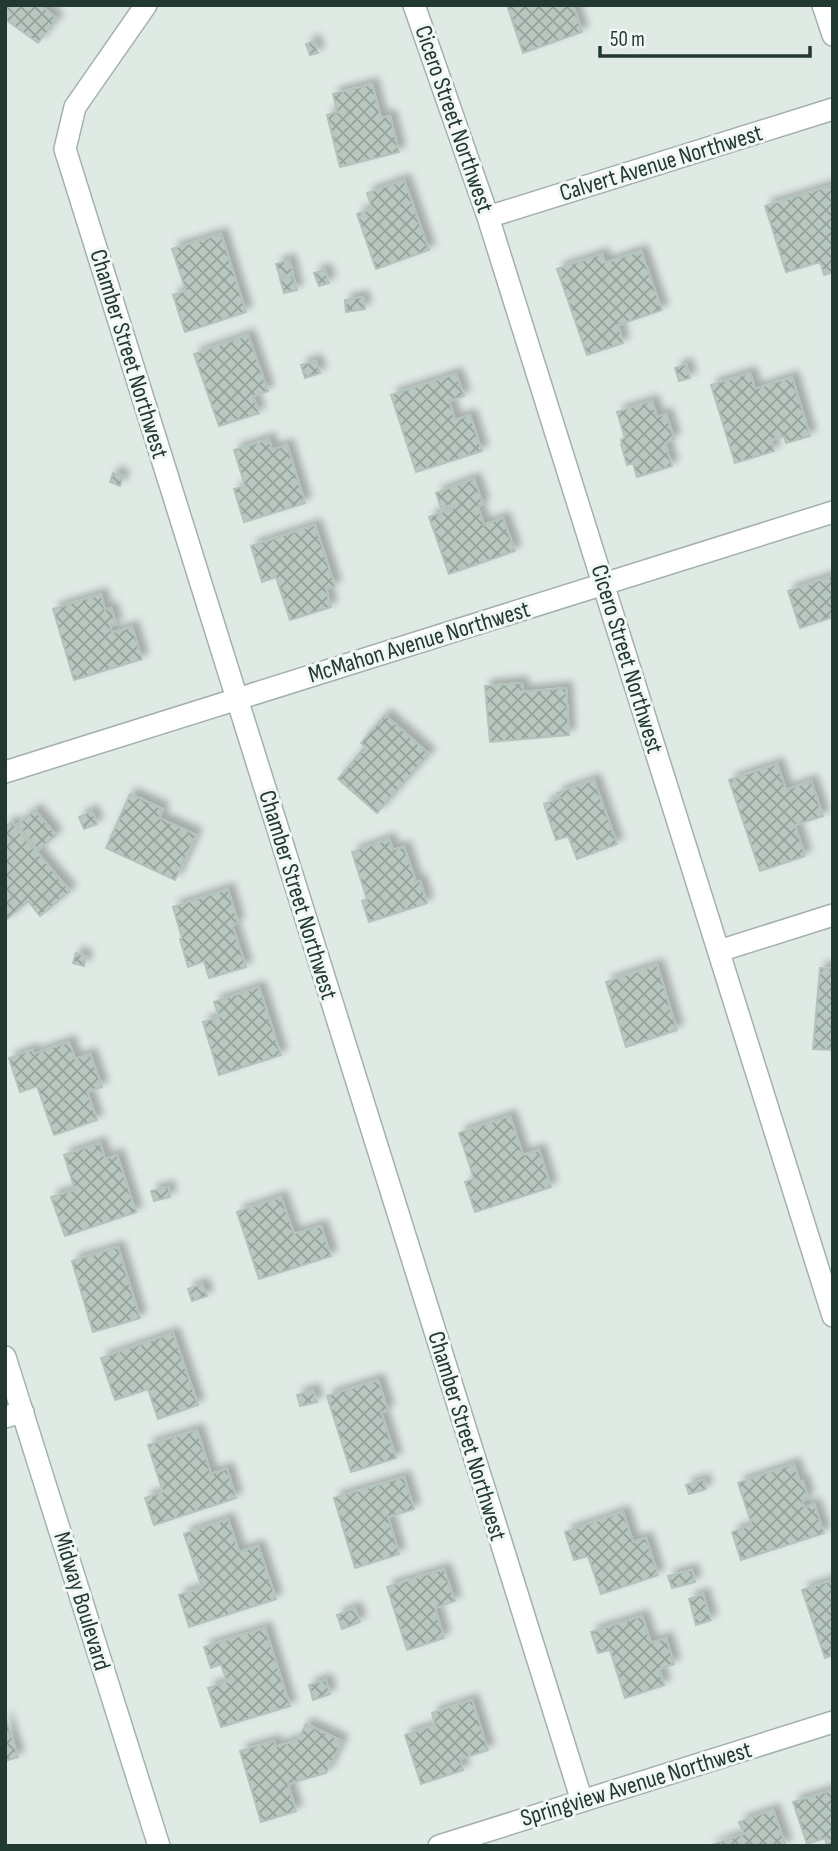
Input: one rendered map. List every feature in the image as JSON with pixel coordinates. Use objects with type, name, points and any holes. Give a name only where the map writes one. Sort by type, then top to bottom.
[{"type":"street","name":"Chamber Street Northwest","points":[[146,5],[75,107],[65,149],[582,1801]]},
{"type":"street","name":"Cicero Street Northwest","points":[[414,5],[488,217],[833,1316]]},
{"type":"street","points":[[823,5],[833,35]]},
{"type":"street","name":"Calvert Avenue Northwest","points":[[488,217],[833,108]]},
{"type":"street","name":"McMahon Avenue Northwest","points":[[5,772],[833,512]]},
{"type":"street","points":[[719,951],[833,915]]},
{"type":"street","name":"Midway Boulevard","points":[[5,1357],[14,1415],[159,1846]]},
{"type":"street","name":"Springview Avenue Northwest","points":[[439,1846],[833,1723]]},
{"type":"building","points":[[5,5],[40,5],[57,19],[38,43],[5,19]]},
{"type":"building","points":[[507,5],[573,5],[582,32],[523,53]]},
{"type":"building","points":[[314,41],[318,53],[310,55],[306,44]]},
{"type":"building","points":[[372,84],[381,118],[390,116],[399,152],[340,167],[327,115],[337,112],[333,94]]},
{"type":"building","points":[[404,180],[429,250],[376,269],[357,214],[372,209],[367,193]]},
{"type":"building","points":[[833,185],[833,272],[824,275],[820,262],[786,272],[765,206]]},
{"type":"building","points":[[221,234],[246,312],[185,332],[173,295],[186,291],[172,249]]},
{"type":"building","points":[[641,251],[662,310],[618,325],[623,343],[587,355],[557,269],[602,254],[605,263]]},
{"type":"building","points":[[289,260],[293,273],[280,277],[276,264]]},
{"type":"building","points":[[325,270],[329,283],[319,286],[314,273]]},
{"type":"building","points":[[293,276],[297,290],[284,293],[280,279]]},
{"type":"building","points":[[363,297],[365,309],[346,312],[345,300]]},
{"type":"building","points":[[248,335],[268,391],[253,396],[259,413],[219,426],[194,354]]},
{"type":"building","points":[[316,361],[320,373],[305,378],[301,365]]},
{"type":"building","points":[[686,364],[690,378],[679,381],[675,368]]},
{"type":"building","points":[[750,373],[755,389],[792,377],[810,436],[786,443],[784,436],[771,440],[774,451],[735,463],[711,385]]},
{"type":"building","points":[[456,374],[464,396],[449,401],[455,420],[470,415],[482,451],[416,472],[391,395]]},
{"type":"building","points":[[652,401],[657,417],[666,414],[674,439],[665,443],[672,466],[637,477],[633,463],[627,465],[621,444],[621,440],[625,438],[617,412]]},
{"type":"building","points":[[269,439],[272,450],[287,445],[305,503],[244,522],[234,489],[245,486],[234,450]]},
{"type":"building","points":[[113,473],[123,476],[120,486],[110,482]]},
{"type":"building","points":[[474,479],[483,504],[478,507],[484,525],[503,518],[515,551],[449,574],[429,517],[454,508],[453,504],[441,508],[436,493]]},
{"type":"building","points":[[315,525],[335,586],[326,589],[331,607],[290,620],[276,577],[262,582],[251,546]]},
{"type":"building","points":[[833,576],[833,617],[800,628],[788,591]]},
{"type":"building","points":[[101,594],[105,610],[111,608],[116,624],[110,626],[112,633],[132,627],[142,659],[74,680],[53,609]]},
{"type":"building","points":[[522,683],[523,692],[566,688],[569,735],[490,742],[485,686]]},
{"type":"building","points":[[385,715],[429,754],[377,813],[338,779],[365,747],[361,743]]},
{"type":"building","points":[[777,764],[786,790],[811,781],[823,816],[795,825],[805,856],[760,871],[729,780]]},
{"type":"building","points":[[594,780],[617,844],[577,859],[568,836],[556,840],[544,804],[560,798],[557,793]]},
{"type":"building","points":[[130,794],[163,809],[159,818],[196,835],[175,880],[106,848]]},
{"type":"building","points":[[35,810],[56,835],[38,850],[17,825]]},
{"type":"building","points":[[92,811],[97,824],[84,829],[79,817]]},
{"type":"building","points":[[11,822],[70,891],[40,916],[28,901],[5,921],[5,827]]},
{"type":"building","points":[[389,839],[393,850],[404,847],[416,882],[420,881],[427,903],[369,922],[362,901],[367,899],[352,852]]},
{"type":"building","points":[[228,889],[238,923],[232,925],[246,967],[209,978],[204,961],[188,967],[173,907]]},
{"type":"building","points":[[76,953],[86,956],[84,966],[73,963]]},
{"type":"building","points":[[657,965],[677,1030],[626,1047],[606,982]]},
{"type":"building","points":[[820,968],[833,969],[833,1050],[813,1049]]},
{"type":"building","points":[[259,987],[281,1055],[219,1075],[203,1022],[219,1017],[214,1002]]},
{"type":"building","points":[[69,1042],[75,1059],[90,1054],[102,1087],[87,1092],[97,1120],[54,1135],[37,1086],[20,1092],[9,1058],[32,1050],[34,1054]]},
{"type":"building","points":[[510,1116],[523,1155],[539,1150],[551,1187],[475,1212],[465,1182],[474,1179],[459,1133]]},
{"type":"building","points":[[100,1143],[105,1159],[117,1155],[136,1212],[65,1236],[51,1197],[75,1190],[64,1155]]},
{"type":"building","points":[[168,1187],[170,1197],[154,1201],[151,1191]]},
{"type":"building","points":[[281,1197],[294,1234],[321,1226],[331,1256],[259,1279],[237,1212]]},
{"type":"building","points":[[118,1247],[140,1318],[93,1332],[72,1261]]},
{"type":"building","points":[[202,1284],[207,1296],[192,1301],[188,1289]]},
{"type":"building","points":[[173,1333],[198,1405],[158,1419],[148,1389],[115,1400],[101,1358]]},
{"type":"building","points":[[378,1380],[388,1411],[381,1412],[396,1458],[351,1472],[327,1396]]},
{"type":"building","points":[[313,1390],[317,1402],[300,1406],[297,1395]]},
{"type":"building","points":[[197,1430],[211,1474],[227,1469],[236,1498],[154,1525],[145,1498],[163,1492],[148,1445]]},
{"type":"building","points":[[794,1464],[808,1498],[802,1500],[804,1508],[814,1504],[824,1533],[741,1560],[732,1532],[752,1525],[738,1483]]},
{"type":"building","points":[[404,1477],[414,1509],[388,1517],[399,1554],[355,1568],[334,1498]]},
{"type":"building","points":[[704,1480],[706,1489],[689,1494],[686,1485]]},
{"type":"building","points":[[623,1512],[633,1542],[646,1538],[658,1575],[601,1594],[588,1556],[574,1560],[565,1532]]},
{"type":"building","points":[[228,1519],[239,1552],[258,1546],[276,1599],[189,1627],[179,1595],[202,1588],[184,1534]]},
{"type":"building","points":[[444,1569],[455,1601],[435,1608],[444,1638],[407,1650],[387,1587]]},
{"type":"building","points":[[692,1570],[695,1582],[672,1588],[668,1576]]},
{"type":"building","points":[[833,1580],[833,1655],[825,1658],[802,1590]]},
{"type":"building","points":[[703,1594],[711,1620],[696,1625],[689,1599]]},
{"type":"building","points":[[355,1608],[360,1622],[342,1629],[337,1615]]},
{"type":"building","points":[[642,1616],[651,1643],[666,1638],[674,1664],[659,1669],[664,1685],[625,1698],[610,1650],[598,1653],[591,1632]]},
{"type":"building","points":[[265,1628],[290,1706],[221,1727],[208,1688],[227,1682],[221,1664],[211,1668],[204,1647]]},
{"type":"building","points":[[326,1680],[330,1694],[313,1700],[309,1685]]},
{"type":"building","points":[[472,1700],[488,1750],[460,1759],[463,1770],[421,1784],[405,1735],[435,1725],[432,1713]]},
{"type":"building","points":[[5,1717],[18,1757],[5,1761]]},
{"type":"building","points":[[306,1724],[342,1741],[326,1773],[288,1784],[296,1811],[261,1822],[240,1751],[274,1741],[275,1747],[298,1740]]},
{"type":"building","points":[[833,1790],[833,1846],[827,1846],[825,1838],[807,1844],[793,1802]]},
{"type":"building","points":[[773,1810],[786,1846],[709,1846],[744,1834],[739,1822]]}]
